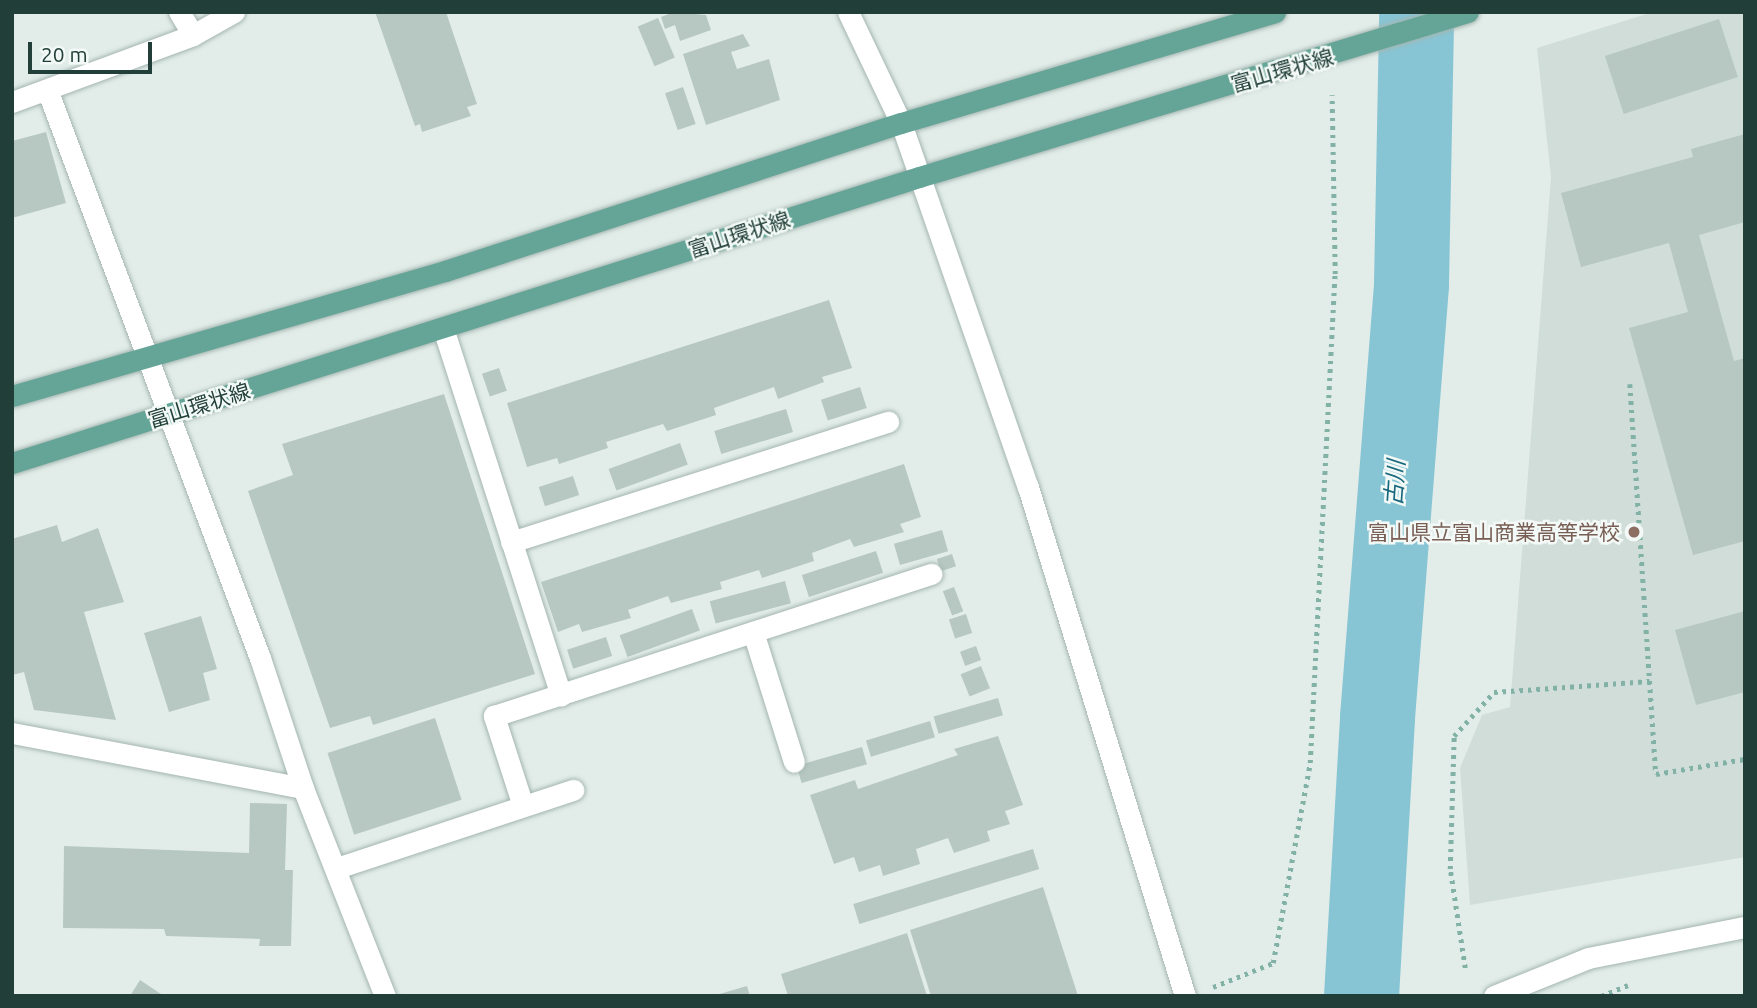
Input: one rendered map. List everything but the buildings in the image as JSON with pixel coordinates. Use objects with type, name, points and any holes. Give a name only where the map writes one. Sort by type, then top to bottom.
[{"type":"main road","points":[[12,396],[445,271],[901,123],[1275,12]]},
{"type":"main road","name":"富山環状線","points":[[12,463],[919,177],[1468,12]]},
{"type":"street","points":[[178,12],[192,35]]},
{"type":"street","points":[[12,103],[48,92],[192,35],[234,12]]},
{"type":"street","points":[[848,12],[901,123],[1028,487],[1185,996]]},
{"type":"street","points":[[48,92],[104,233],[144,356],[169,415],[260,658],[303,788],[337,868],[385,996]]},
{"type":"street","points":[[443,328],[561,695]]},
{"type":"street","points":[[511,542],[888,422]]},
{"type":"street","points":[[523,806],[494,716],[932,574]]},
{"type":"street","points":[[753,632],[794,762]]},
{"type":"street","points":[[12,733],[303,788]]},
{"type":"street","points":[[337,868],[573,790]]},
{"type":"street","points":[[1494,996],[1588,957],[1745,927]]},
{"type":"path","points":[[1209,989],[1273,963],[1310,763],[1335,274],[1332,95]]},
{"type":"path","points":[[1630,384],[1656,774],[1745,759]]},
{"type":"path","points":[[1465,968],[1450,869],[1454,736],[1494,692],[1650,681]]},
{"type":"shaded area","name":"富山県立富山商業高等学校","points":[[1653,12],[1745,12],[1745,857],[1470,905],[1460,768],[1482,715],[1510,707],[1551,177],[1537,48]]},
{"type":"waterway","name":"古川","points":[[1361,996],[1377,717],[1411,284],[1416,12]]},
{"type":"place","name":"富山県立富山商業高等学校","points":[[1634,532]]}]
